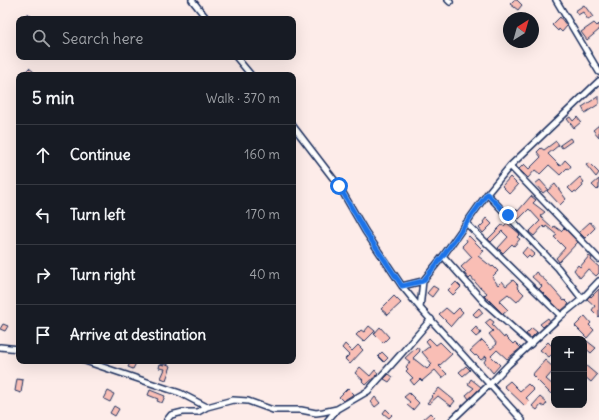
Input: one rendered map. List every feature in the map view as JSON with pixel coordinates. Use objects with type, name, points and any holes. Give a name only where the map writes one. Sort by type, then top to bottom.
[{"type":"street","points":[[192,0],[205,16]]},
{"type":"street","points":[[556,0],[599,72]]},
{"type":"street","points":[[238,60],[248,72]]},
{"type":"street","points":[[420,308],[423,281],[443,256],[487,194],[510,166],[599,81]]},
{"type":"street","points":[[296,130],[339,186],[365,231],[402,286],[420,308],[522,420]]},
{"type":"street","points":[[510,166],[599,259]]},
{"type":"street","points":[[487,194],[558,268],[582,299]]},
{"type":"street","points":[[466,223],[561,316]]},
{"type":"street","points":[[443,256],[484,302],[531,344]]},
{"type":"street","points":[[402,286],[423,281]]},
{"type":"street","points":[[452,420],[508,365],[561,316],[582,299],[599,281]]},
{"type":"street","points":[[167,420],[171,415],[183,412],[198,412],[207,406],[233,400],[248,401],[273,410],[301,410],[316,413],[337,409],[368,391],[402,354],[431,319]]},
{"type":"street","points":[[0,347],[16,349]]},
{"type":"street","points":[[94,364],[180,393],[207,406]]},
{"type":"street","points":[[328,420],[337,409]]},
{"type":"building","points":[[514,0],[517,0],[522,5],[518,10],[510,4]]},
{"type":"building","points":[[584,5],[593,17],[588,20],[583,12],[578,15],[575,11]]},
{"type":"building","points":[[28,13],[31,16],[24,16]]},
{"type":"building","points":[[560,17],[567,26],[562,32],[559,29],[558,31],[552,25]]},
{"type":"building","points":[[594,23],[597,26],[599,24],[599,30],[587,40],[581,32]]},
{"type":"building","points":[[29,68],[34,72],[25,72]]},
{"type":"building","points":[[599,96],[599,104],[585,113],[582,107]]},
{"type":"building","points":[[570,117],[573,121],[577,117],[581,122],[574,128],[567,119]]},
{"type":"building","points":[[599,125],[599,137],[593,130]]},
{"type":"building","points":[[570,138],[572,141],[562,148],[560,145]]},
{"type":"building","points":[[556,141],[559,145],[548,154],[560,166],[565,160],[571,166],[569,169],[567,168],[560,175],[549,165],[540,174],[535,170],[528,178],[519,169],[524,164],[529,169],[541,157],[537,152],[541,148],[544,150]]},
{"type":"building","points":[[589,163],[599,173],[596,177],[586,165]]},
{"type":"building","points":[[510,177],[518,185],[510,194],[502,186]]},
{"type":"building","points":[[580,177],[584,182],[582,184],[583,186],[577,192],[575,191],[573,193],[568,188]]},
{"type":"building","points":[[599,179],[599,188],[597,190],[592,185]]},
{"type":"building","points":[[540,180],[548,189],[543,193],[535,184]]},
{"type":"building","points":[[555,184],[566,199],[560,205],[547,191]]},
{"type":"building","points":[[531,196],[536,200],[533,203],[545,212],[540,216],[553,228],[554,226],[561,231],[564,228],[578,242],[559,262],[556,258],[565,248],[554,237],[557,235],[546,226],[545,228],[543,226],[534,236],[529,232],[540,221],[529,209],[519,219],[512,213],[516,209],[518,211]]},
{"type":"building","points":[[486,218],[492,224],[483,233],[479,228],[484,223],[483,222]]},
{"type":"building","points":[[590,222],[595,228],[585,238],[579,232]]},
{"type":"building","points":[[507,223],[520,234],[517,237],[520,239],[514,246],[512,244],[503,253],[498,248],[508,237],[502,231],[491,242],[488,239],[502,225],[504,226]]},
{"type":"building","points":[[469,236],[484,251],[478,256],[498,271],[492,277],[498,285],[502,281],[506,286],[513,280],[524,294],[517,302],[508,294],[499,301],[508,310],[503,314],[484,296],[487,293],[480,288],[471,277],[469,279],[464,273],[466,272],[461,267],[472,257],[462,246],[467,241],[466,239]]},
{"type":"building","points":[[527,247],[535,254],[531,258],[529,256],[527,258],[522,253]]},
{"type":"building","points":[[589,256],[592,258],[591,260],[599,267],[599,273],[596,276],[588,269],[580,278],[574,270],[578,265],[580,267]]},
{"type":"building","points":[[536,272],[564,301],[565,300],[569,304],[561,311],[539,289],[542,286],[532,277]]},
{"type":"building","points":[[456,282],[461,287],[453,295],[448,290]]},
{"type":"building","points":[[433,286],[438,289],[432,297],[427,293]]},
{"type":"building","points":[[599,289],[599,317],[592,310],[595,306],[587,299]]},
{"type":"building","points":[[394,296],[401,303],[388,315],[381,309]]},
{"type":"building","points":[[446,308],[453,314],[459,308],[463,312],[451,326],[439,314]]},
{"type":"building","points":[[479,308],[483,313],[477,318],[473,314]]},
{"type":"building","points":[[585,316],[591,323],[589,325],[594,330],[587,338],[587,336],[585,336],[575,326]]},
{"type":"building","points":[[548,318],[550,321],[543,327],[540,324]]},
{"type":"building","points":[[490,319],[494,322],[492,325],[504,338],[505,336],[513,344],[515,342],[521,348],[507,359],[497,350],[491,356],[500,365],[493,373],[484,362],[487,357],[486,356],[481,360],[470,351],[482,340],[491,349],[497,344],[489,334],[493,331],[485,323]]},
{"type":"building","points":[[3,324],[8,326],[5,331],[0,329]]},
{"type":"building","points":[[369,326],[375,331],[364,342],[356,335],[361,330],[364,332]]},
{"type":"building","points":[[380,327],[389,337],[383,343],[374,334]]},
{"type":"building","points":[[476,327],[481,333],[476,337],[471,332]]},
{"type":"building","points":[[532,328],[537,332],[531,338],[526,334]]},
{"type":"building","points":[[429,338],[436,345],[440,342],[452,354],[439,366],[447,374],[442,378],[435,370],[422,381],[420,379],[414,385],[410,380],[413,378],[406,371],[408,369],[406,367],[410,362],[405,358],[417,347],[420,351],[413,358],[427,369],[432,364],[422,352],[430,346],[426,341]]},
{"type":"building","points":[[587,341],[596,348],[591,353],[587,350]]},
{"type":"building","points":[[548,342],[551,345],[551,355],[549,357],[540,350]]},
{"type":"building","points":[[345,344],[352,351],[358,345],[363,350],[350,364],[345,359],[349,355],[342,348]]},
{"type":"building","points":[[382,352],[388,358],[384,362],[378,356]]},
{"type":"building","points":[[545,360],[551,365],[551,373],[546,379],[551,383],[551,394],[532,375]]},
{"type":"building","points":[[130,364],[136,364],[133,369],[128,367]]},
{"type":"building","points":[[160,364],[166,364],[171,366],[166,380],[161,378],[165,369],[159,368]]},
{"type":"building","points":[[466,366],[470,370],[463,376],[459,372]]},
{"type":"building","points":[[360,367],[370,376],[375,370],[378,374],[366,385],[355,373]]},
{"type":"building","points":[[587,367],[597,375],[591,382],[587,379]]},
{"type":"building","points":[[389,374],[393,377],[389,382],[384,379]]},
{"type":"building","points":[[17,379],[23,380],[21,393],[15,391]]},
{"type":"building","points":[[471,379],[481,387],[469,399],[466,395],[474,388],[468,384]]},
{"type":"building","points":[[510,381],[520,391],[528,384],[534,390],[526,398],[530,401],[525,406],[504,386]]},
{"type":"building","points":[[348,388],[354,394],[343,401],[339,397]]},
{"type":"building","points":[[439,388],[455,401],[451,406],[438,396],[429,404],[427,403],[432,397],[431,396]]},
{"type":"building","points":[[150,390],[165,396],[162,403],[157,401],[158,399],[148,395]]},
{"type":"building","points":[[108,391],[114,394],[110,402],[104,399]]},
{"type":"building","points":[[409,393],[419,403],[413,410],[407,405],[410,402],[404,397]]},
{"type":"building","points":[[375,397],[380,403],[375,407],[371,402]]},
{"type":"building","points":[[540,397],[547,403],[544,407],[541,405],[537,410],[532,406]]},
{"type":"building","points":[[114,406],[119,409],[115,416],[110,413]]},
{"type":"building","points":[[386,409],[392,415],[389,418],[383,413]]},
{"type":"building","points":[[430,413],[434,417],[430,420],[422,420]]},
{"type":"route","points":[[339,186],[365,231],[402,286],[423,281],[443,256],[487,194],[508,215]]}]
